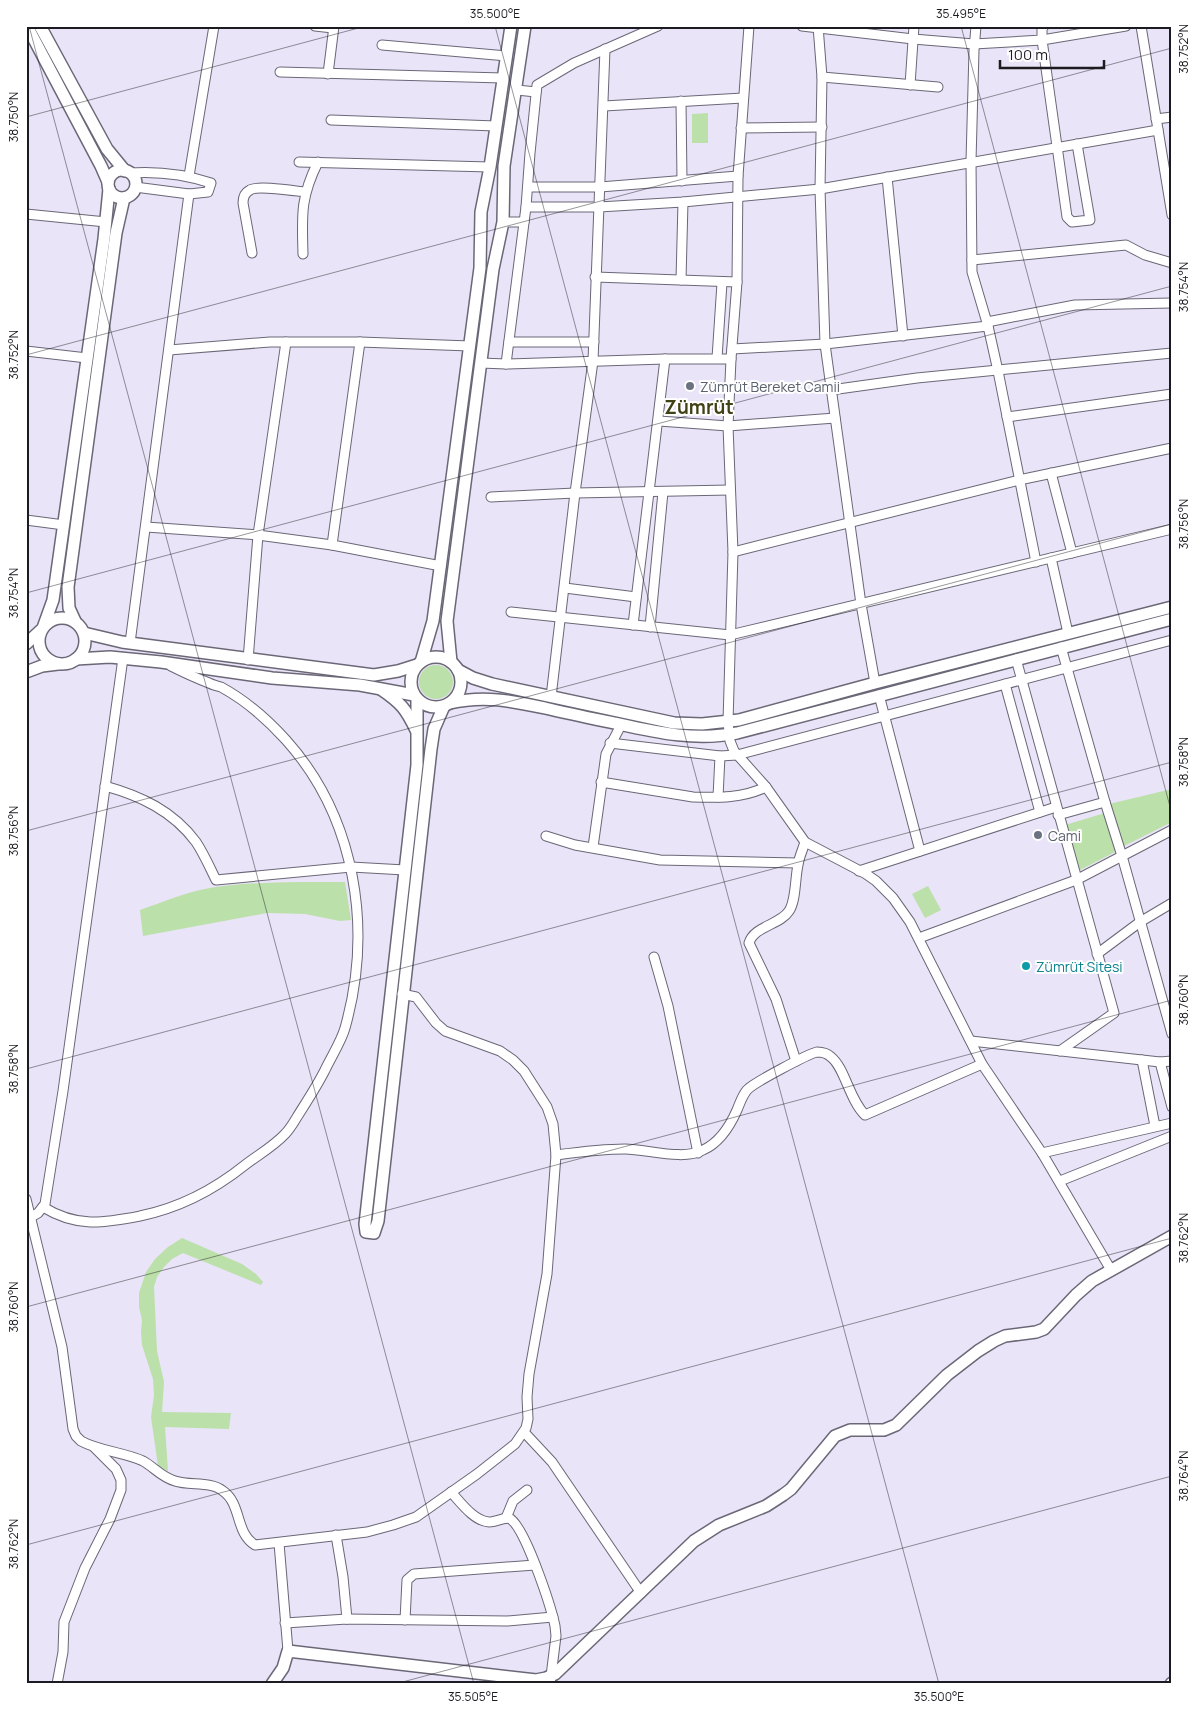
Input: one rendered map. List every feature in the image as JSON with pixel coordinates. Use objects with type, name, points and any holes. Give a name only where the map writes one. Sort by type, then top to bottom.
[{"type":"street","points":[[28,26],[101,166],[108,185],[115,196],[124,198],[130,195],[135,187],[135,180],[107,149],[40,26]]},
{"type":"street","points":[[189,176],[214,26]]},
{"type":"street","points":[[315,26],[333,27],[328,74]]},
{"type":"street","points":[[511,26],[482,212],[480,268],[433,621],[419,663],[410,680],[415,697],[418,733],[417,765],[365,1224],[366,1232],[374,1233],[378,1221],[402,994],[434,729],[447,704],[460,690],[461,680],[454,666],[447,622],[493,269],[503,222],[504,166],[526,26]]},
{"type":"street","points":[[749,26],[738,176],[737,282],[728,426],[733,552],[728,734],[737,755],[766,787],[805,842],[876,881],[905,913],[982,1064],[1060,1181],[1111,1270]]},
{"type":"street","points":[[802,26],[974,44],[1042,40],[1126,26]]},
{"type":"street","points":[[910,85],[914,26]]},
{"type":"street","points":[[976,26],[971,161],[972,272],[988,324],[1036,562]]},
{"type":"street","points":[[1044,26],[1042,29],[1042,40],[1057,147],[1068,220],[1072,222],[1090,220],[1077,144]]},
{"type":"street","points":[[1141,26],[1172,215]]},
{"type":"street","points":[[506,364],[526,207],[537,85],[565,68],[652,27]]},
{"type":"street","points":[[818,27],[822,77],[820,189],[825,344],[861,604],[875,683]]},
{"type":"street","points":[[382,45],[507,56]]},
{"type":"street","points":[[551,697],[593,360],[605,49]]},
{"type":"street","points":[[280,72],[504,78]]},
{"type":"street","points":[[822,77],[938,87]]},
{"type":"street","points":[[517,90],[536,92]]},
{"type":"street","points":[[604,106],[743,98]]},
{"type":"street","points":[[681,101],[682,181]]},
{"type":"street","points":[[1156,119],[1172,117]]},
{"type":"street","points":[[330,120],[496,126]]},
{"type":"street","points":[[741,128],[822,127]]},
{"type":"street","points":[[526,207],[599,207],[682,202],[820,189],[971,161],[1158,130]]},
{"type":"street","points":[[299,162],[490,167]]},
{"type":"street","points":[[303,254],[302,215],[305,192],[318,162]]},
{"type":"street","points":[[62,664],[48,660],[38,644],[53,600],[106,222],[108,185],[114,172],[147,172],[189,176],[211,183],[208,192],[189,194],[135,187]]},
{"type":"street","points":[[528,187],[600,187],[738,176]]},
{"type":"street","points":[[886,177],[903,336]]},
{"type":"street","points":[[252,252],[243,203],[246,192],[255,188],[305,192]]},
{"type":"street","points":[[130,643],[189,194]]},
{"type":"street","points":[[76,659],[84,647],[84,633],[75,621],[68,600],[68,587],[116,233],[124,198]]},
{"type":"street","points":[[681,280],[682,202]]},
{"type":"street","points":[[482,212],[493,211],[503,222]]},
{"type":"street","points":[[26,214],[106,222]]},
{"type":"street","points":[[481,226],[491,230],[503,222],[524,222]]},
{"type":"street","points":[[972,260],[1126,245],[1172,263]]},
{"type":"street","points":[[596,278],[737,282]]},
{"type":"street","points":[[717,358],[722,282]]},
{"type":"street","points":[[481,363],[506,364],[593,360],[717,358],[731,354],[903,336],[988,324],[1075,305],[1172,302]]},
{"type":"street","points":[[169,350],[270,342],[360,342],[470,346]]},
{"type":"street","points":[[248,660],[258,535],[286,342]]},
{"type":"street","points":[[332,545],[360,342]]},
{"type":"street","points":[[509,342],[594,342]]},
{"type":"street","points":[[26,351],[87,358]]},
{"type":"street","points":[[831,390],[917,378],[1172,353]]},
{"type":"street","points":[[633,625],[665,359]]},
{"type":"street","points":[[1007,416],[1172,394]]},
{"type":"street","points":[[658,421],[728,426],[835,418]]},
{"type":"street","points":[[733,552],[849,521],[1019,480],[1172,448]]},
{"type":"street","points":[[1051,473],[1072,553]]},
{"type":"street","points":[[491,497],[575,493],[730,490]]},
{"type":"street","points":[[650,627],[663,492]]},
{"type":"street","points":[[26,520],[64,525]]},
{"type":"street","points":[[146,527],[258,535],[332,545],[441,566]]},
{"type":"street","points":[[511,612],[730,636],[1172,529]]},
{"type":"street","points":[[1051,558],[1068,633]]},
{"type":"street","points":[[565,588],[636,597]]},
{"type":"street","points":[[84,633],[130,643],[248,660],[374,675],[398,672],[436,657],[473,678],[492,684],[674,724],[702,724],[728,722],[1172,607]]},
{"type":"street","points":[[26,644],[42,628],[56,618],[66,618],[75,621]]},
{"type":"street","points":[[26,672],[42,666],[62,664],[76,659],[123,658],[272,678],[378,688],[415,697],[430,707],[475,698],[502,699],[621,725],[692,737],[728,734],[1172,619]]},
{"type":"street","points":[[610,743],[720,756],[737,755],[1172,640]]},
{"type":"street","points":[[1060,648],[1122,856],[1172,1034]]},
{"type":"street","points":[[31,1217],[43,1207],[63,1091],[123,658]]},
{"type":"street","points":[[1016,659],[1114,1013],[1060,1051]]},
{"type":"street","points":[[43,1207],[58,1216],[82,1223],[119,1220],[152,1213],[198,1196],[233,1174],[286,1134],[316,1089],[344,1030],[358,960],[356,908],[351,867],[344,840],[333,814],[319,786],[303,762],[286,740],[263,717],[219,686],[212,685],[161,662]]},
{"type":"street","points":[[219,670],[216,679],[219,686]]},
{"type":"street","points":[[1005,684],[1040,812]]},
{"type":"street","points":[[378,688],[400,703],[410,716],[418,733]]},
{"type":"street","points":[[879,695],[920,851]]},
{"type":"street","points":[[593,847],[606,754],[610,743],[621,725]]},
{"type":"street","points":[[718,797],[720,756]]},
{"type":"street","points":[[601,782],[694,797],[744,794],[766,787]]},
{"type":"street","points":[[105,786],[142,798],[173,818],[197,844],[216,880],[351,867],[405,870]]},
{"type":"street","points":[[859,871],[1040,812],[1057,811],[1105,802]]},
{"type":"street","points":[[918,938],[1076,880],[1172,830]]},
{"type":"street","points":[[546,836],[564,842],[660,860],[798,864]]},
{"type":"street","points":[[796,1061],[776,999],[750,943],[756,933],[784,917],[790,911],[798,864],[805,842]]},
{"type":"street","points":[[1097,954],[1140,922],[1172,904]]},
{"type":"street","points":[[654,957],[668,1006],[698,1153]]},
{"type":"street","points":[[26,1199],[62,1347],[73,1428],[76,1436],[81,1441],[145,1462],[158,1473],[176,1482],[220,1488],[230,1498],[243,1532],[249,1541],[255,1545],[367,1532],[416,1517],[477,1474],[515,1444],[524,1432],[528,1419],[529,1374],[547,1274],[556,1155],[555,1131],[551,1116],[519,1065],[500,1051],[445,1031],[436,1023],[416,997],[402,994]]},
{"type":"street","points":[[971,1040],[1160,1062],[1172,1061]]},
{"type":"street","points":[[556,1155],[622,1149],[686,1154],[698,1153],[709,1147],[725,1131],[743,1095],[750,1086],[817,1052],[830,1056],[836,1062],[856,1106],[865,1115],[982,1064]]},
{"type":"street","points":[[1142,1060],[1156,1126]]},
{"type":"street","points":[[1160,1062],[1172,1107]]},
{"type":"street","points":[[1042,1153],[1172,1123]]},
{"type":"street","points":[[1060,1181],[1172,1136]]},
{"type":"street","points":[[288,1650],[536,1680],[550,1680],[704,1534],[724,1523],[766,1506],[791,1489],[835,1436],[850,1430],[884,1430],[896,1426],[947,1375],[968,1358],[1005,1336],[1036,1332],[1044,1329],[1084,1287],[1172,1236]]},
{"type":"street","points":[[524,1432],[552,1462],[641,1593]]},
{"type":"street","points":[[57,1684],[63,1652],[64,1622],[85,1568],[110,1519],[121,1490],[121,1480],[116,1468],[93,1445]]},
{"type":"street","points":[[506,1518],[513,1501],[527,1490]]},
{"type":"street","points":[[451,1492],[470,1512],[481,1519],[493,1522],[506,1518],[512,1519],[516,1523],[535,1565],[553,1618],[556,1636],[550,1680]]},
{"type":"street","points":[[336,1535],[343,1576],[347,1619]]},
{"type":"street","points":[[272,1684],[283,1668],[288,1650],[279,1543]]},
{"type":"street","points":[[405,1620],[407,1580],[414,1574],[535,1565]]},
{"type":"street","points":[[286,1623],[347,1619],[506,1621],[553,1618]]},
{"type":"green space","points":[[708,113],[708,143],[692,143],[692,114]]},
{"type":"green space","points":[[436,665],[443,666],[448,670],[452,675],[452,689],[448,694],[443,698],[436,699],[429,698],[424,694],[420,689],[419,682],[420,675],[424,670],[429,666]]},
{"type":"green space","points":[[1172,789],[1172,822],[1122,847],[1109,804]]},
{"type":"green space","points":[[1105,813],[1115,852],[1080,870],[1065,825]]},
{"type":"green space","points":[[298,882],[345,882],[351,920],[340,921],[305,914],[267,913],[143,936],[140,910],[170,899],[200,890],[224,886]]},
{"type":"green space","points":[[928,886],[941,910],[925,918],[912,894]]},
{"type":"green space","points":[[182,1238],[242,1264],[256,1274],[263,1282],[261,1285],[183,1253],[172,1259],[157,1277],[154,1287],[157,1351],[164,1382],[162,1412],[231,1413],[229,1429],[165,1427],[168,1471],[158,1466],[151,1417],[154,1395],[153,1379],[142,1345],[139,1293],[146,1272],[155,1259]]},
{"type":"place","name":"Zümrüt Bereket Camii","points":[[690,386]]},
{"type":"place","name":"Cami","points":[[1038,835]]},
{"type":"place","name":"Zümrüt Sitesi","points":[[1026,966]]},
{"type":"district","name":"Zümrüt","points":[[699,407]]}]
